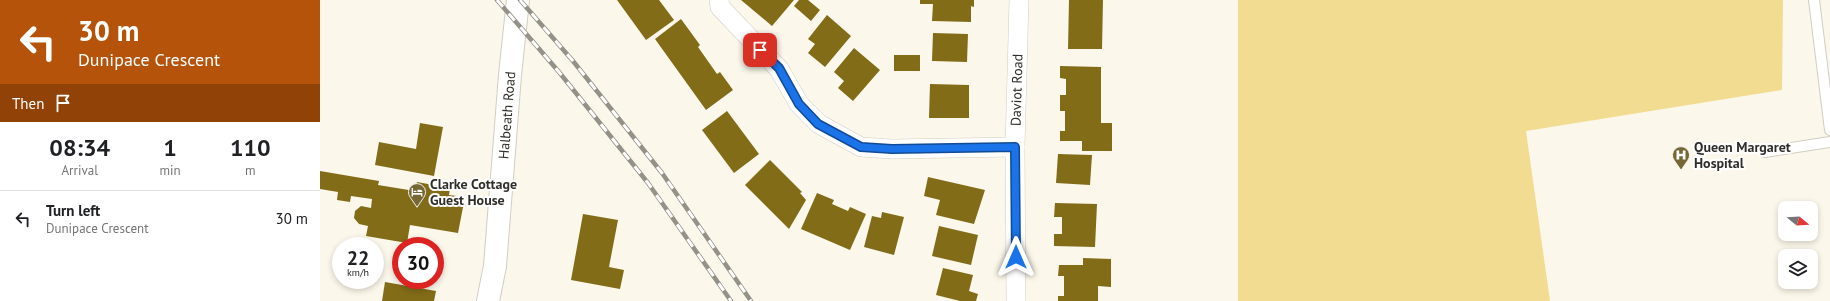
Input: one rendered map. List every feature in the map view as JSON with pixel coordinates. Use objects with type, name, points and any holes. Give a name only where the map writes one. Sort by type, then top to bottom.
[{"type":"main road","name":"Halbeath Road","points":[[488,301],[495,266],[510,75],[518,0]]},
{"type":"street","points":[[719,0],[720,7],[779,68],[799,104],[818,124],[861,147],[892,149],[1015,147]]},
{"type":"street","name":"Daviot Road","points":[[1016,301],[1015,147],[1019,0]]},
{"type":"lane","points":[[1814,0],[1830,130]]},
{"type":"lane","points":[[1765,152],[1830,142]]},
{"type":"shaded area","points":[[1238,0],[1783,0],[1782,90],[1526,131],[1550,301],[1238,301]]},
{"type":"building","points":[[617,0],[659,0],[674,20],[646,40]]},
{"type":"building","points":[[741,0],[794,0],[772,26]]},
{"type":"building","points":[[799,0],[808,0],[820,10],[811,21],[794,6]]},
{"type":"building","points":[[920,0],[974,0],[974,7],[971,6],[971,22],[932,21],[933,4],[920,4]]},
{"type":"building","points":[[1069,0],[1103,0],[1102,49],[1068,49]]},
{"type":"building","points":[[827,15],[851,36],[825,67],[808,53],[815,44],[808,39]]},
{"type":"building","points":[[681,19],[700,45],[698,47],[717,74],[720,72],[733,90],[706,110],[655,39]]},
{"type":"building","points":[[933,33],[968,34],[967,62],[932,61]]},
{"type":"building","points":[[854,48],[880,70],[853,101],[838,88],[844,81],[834,72]]},
{"type":"building","points":[[894,55],[920,55],[920,71],[894,71]]},
{"type":"building","points":[[1060,66],[1101,67],[1101,123],[1112,123],[1112,151],[1082,151],[1082,141],[1060,141],[1060,131],[1065,131],[1065,111],[1060,111],[1060,95],[1066,95],[1066,79],[1060,78]]},
{"type":"building","points":[[930,84],[969,85],[969,118],[929,118]]},
{"type":"building","points":[[727,111],[759,154],[734,173],[702,130]]},
{"type":"building","points":[[420,123],[443,127],[434,176],[375,165],[379,142],[416,149]]},
{"type":"building","points":[[1058,154],[1092,155],[1090,185],[1056,183]]},
{"type":"building","points":[[770,160],[802,192],[800,193],[806,200],[789,229],[745,185]]},
{"type":"building","name":"Clarke Cottage Guest House","points":[[320,171],[379,181],[378,185],[415,191],[417,182],[450,188],[449,195],[465,197],[458,233],[410,225],[408,237],[392,237],[392,240],[384,239],[384,237],[366,236],[368,226],[359,224],[354,218],[355,211],[361,206],[371,208],[372,199],[351,196],[350,202],[337,200],[338,192],[320,189]]},
{"type":"building","points":[[928,177],[985,190],[974,224],[936,215],[940,200],[924,196]]},
{"type":"building","points":[[817,193],[834,200],[832,204],[848,211],[850,207],[866,214],[850,250],[801,229]]},
{"type":"building","points":[[1055,203],[1097,204],[1095,247],[1054,246],[1054,234],[1062,234],[1062,217],[1054,217]]},
{"type":"building","points":[[882,212],[904,217],[894,255],[864,247],[872,216],[881,218]]},
{"type":"building","points":[[583,214],[618,220],[609,267],[624,270],[620,289],[571,280]]},
{"type":"building","points":[[939,226],[978,235],[971,265],[932,256]]},
{"type":"building","points":[[1083,258],[1111,259],[1111,287],[1098,286],[1098,301],[1058,301],[1058,296],[1064,296],[1064,276],[1058,276],[1059,265],[1083,265]]},
{"type":"building","points":[[943,268],[973,275],[969,291],[978,294],[976,301],[960,301],[936,295]]},
{"type":"building","points":[[385,282],[392,283],[392,289],[425,289],[436,291],[434,301],[382,301]]},
{"type":"railway","points":[[497,0],[559,72],[648,183],[731,301]]},
{"type":"railway","points":[[520,0],[573,61],[662,173],[751,301]]},
{"type":"place","name":"Queen Margaret Hospital","points":[[1681,170]]},
{"type":"place","name":"Clarke Cottage Guest House","points":[[417,207]]},
{"type":"route","points":[[760,50],[779,68],[799,104],[818,124],[861,147],[892,149],[1015,147],[1016,257]]}]
